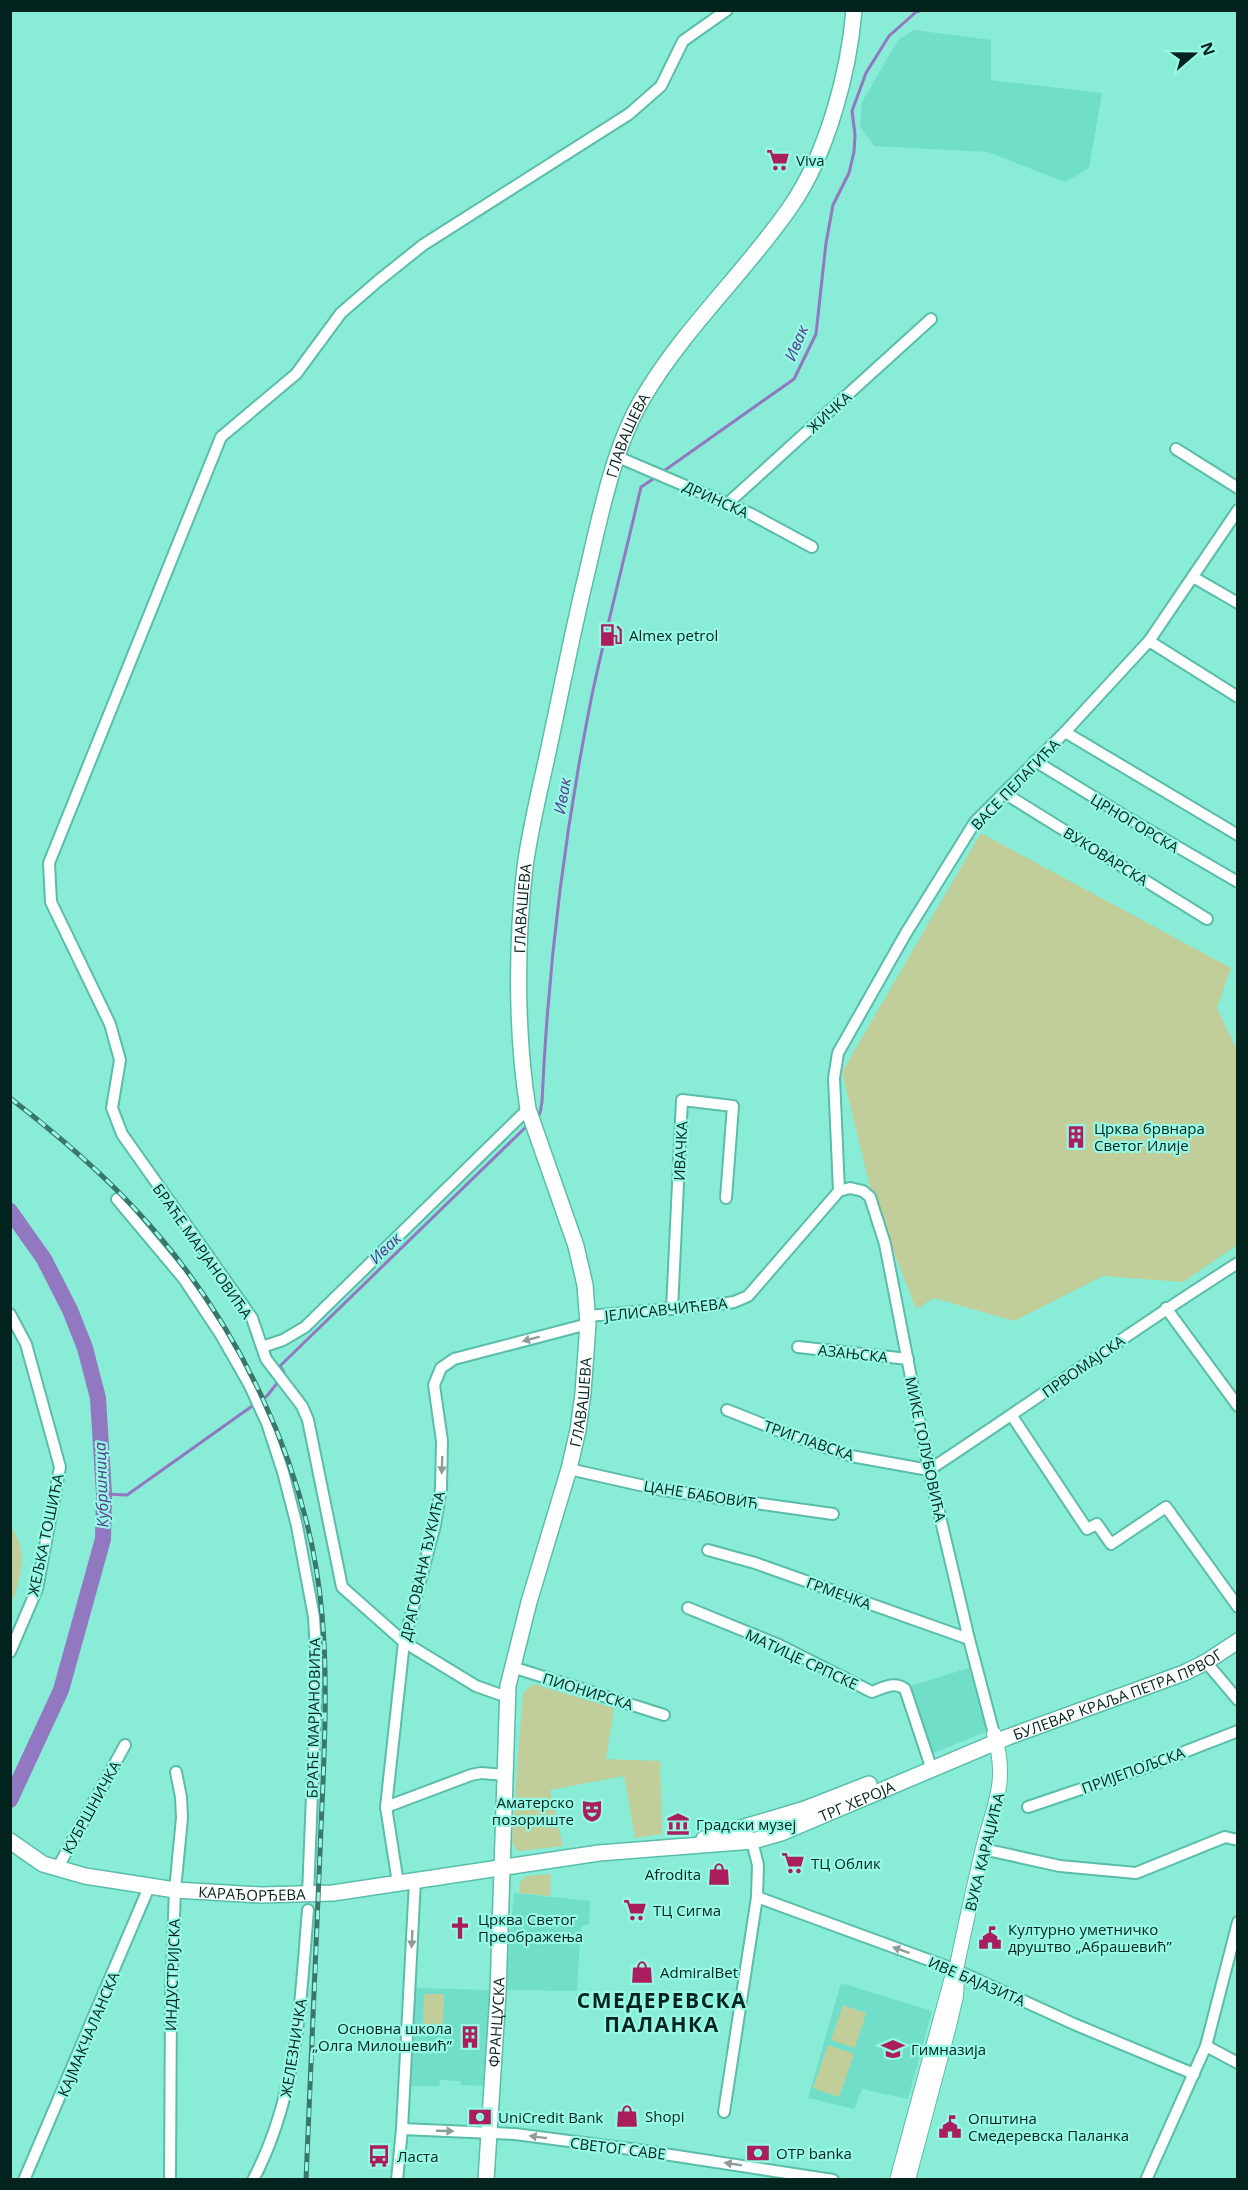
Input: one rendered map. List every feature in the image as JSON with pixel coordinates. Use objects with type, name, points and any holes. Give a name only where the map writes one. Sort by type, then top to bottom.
[{"type":"main road","name":"ГЛАВАШЕВА","points":[[502,1866],[507,1697],[512,1667],[529,1602],[569,1469],[582,1407],[588,1320],[585,1285],[576,1246],[529,1113],[522,1057],[520,988],[525,866],[571,642],[601,516],[618,457],[636,410],[656,378],[781,221],[804,185],[820,150],[842,84],[854,10]]},
{"type":"main road","name":"БУЛЕВАР КРАЉА ПЕТРА ПРВОГ","points":[[995,1738],[1181,1666],[1238,1630]]},
{"type":"main road","name":"БУЛЕВАР КРАЉА ПЕТРА ПРВОГ","points":[[995,1738],[1170,1679],[1206,1662],[1238,1641]]},
{"type":"main road","name":"ТРГ ХЕРОЈА","points":[[678,1846],[805,1809],[930,1765],[995,1738]]},
{"type":"main road","name":"ТРГ ХЕРОЈА","points":[[502,1866],[599,1853],[753,1841],[781,1833],[930,1765]]},
{"type":"main road","name":"КАРАЂОРЂЕВА","points":[[10,1841],[27,1854],[57,1869],[107,1881],[175,1890],[261,1895],[308,1902],[333,1893],[502,1866]]},
{"type":"main road","name":"ФРАНЦУСКА","points":[[486,2180],[498,1993],[502,1866]]},
{"type":"street","name":"БРАЋЕ МАРЈАНОВИЋА","points":[[507,1697],[476,1686],[404,1642],[342,1587],[308,1420],[291,1391],[266,1359],[252,1318],[122,1134],[112,1108],[120,1060],[110,1024],[51,902],[49,863],[221,437],[296,374],[340,314],[378,281],[423,245],[629,114],[661,86],[683,41],[727,10]]},
{"type":"street","name":"ЖИЧКА","points":[[727,504],[931,319]]},
{"type":"street","points":[[1176,449],[1238,488]]},
{"type":"street","name":"ДРИНСКА","points":[[618,457],[751,514],[812,548]]},
{"type":"street","name":"ВАСЕ ПЕЛАГИЋА","points":[[839,1191],[834,1078],[838,1053],[906,933],[975,822],[1065,732],[1149,641],[1238,510]]},
{"type":"street","points":[[1193,577],[1238,603]]},
{"type":"street","points":[[1149,641],[1238,697]]},
{"type":"street","points":[[1065,732],[1238,835]]},
{"type":"street","name":"ЦРНОГОРСКА","points":[[1035,760],[1118,813],[1238,882]]},
{"type":"street","name":"ВУКОВАРСКА","points":[[1004,793],[1207,919]]},
{"type":"street","name":"ИВАЧКА","points":[[672,1309],[682,1100],[733,1106],[726,1198]]},
{"type":"street","points":[[262,1347],[282,1340],[305,1327],[529,1113]]},
{"type":"street","name":"МИКЕ ГОЛУБОВИЋА","points":[[839,1191],[850,1188],[862,1191],[870,1197],[885,1244],[929,1470],[995,1738]]},
{"type":"street","name":"ЈЕЛИСАВЧИЋЕВА","points":[[588,1320],[715,1305],[734,1302],[748,1296],[839,1191]]},
{"type":"street","name":"БРАЋЕ МАРЈАНОВИЋА","points":[[117,1199],[183,1280],[221,1335],[249,1384],[267,1423],[297,1526],[314,1617],[317,1668],[308,1902]]},
{"type":"street","name":"ПРВОМАЈСКА","points":[[929,1470],[1012,1416],[1166,1308],[1238,1263]]},
{"type":"street","points":[[1166,1308],[1238,1406]]},
{"type":"street","name":"ЖЕЉКА ТОШИЋА","points":[[10,1314],[26,1344],[60,1467],[37,1589],[10,1652]]},
{"type":"street","name":"ДРАГОВАНА ЂУКИЋА","points":[[398,1883],[386,1807],[404,1642],[435,1525],[441,1488],[442,1441],[434,1393],[436,1376],[441,1368],[454,1359],[588,1320]]},
{"type":"street","name":"АЗАЊСКА","points":[[798,1347],[908,1359]]},
{"type":"street","name":"ТРИГЛАВСКА","points":[[727,1410],[851,1456],[929,1470]]},
{"type":"street","points":[[1012,1416],[1087,1529],[1097,1524],[1111,1544],[1166,1507],[1238,1606]]},
{"type":"street","name":"ЦАНЕ БАБОВИЋ","points":[[569,1469],[662,1490],[833,1514]]},
{"type":"street","name":"ГРМЕЧКА","points":[[708,1550],[755,1563],[969,1639]]},
{"type":"street","name":"МАТИЦЕ СРПСКЕ","points":[[688,1608],[779,1645],[872,1692],[892,1685],[902,1686],[905,1689],[930,1765]]},
{"type":"street","points":[[1206,1662],[1238,1700]]},
{"type":"street","name":"ПИОНИРСКА","points":[[512,1667],[664,1715]]},
{"type":"street","name":"ПРИЈЕПОЉСКА","points":[[1028,1807],[1143,1768],[1238,1731]]},
{"type":"street","name":"ВУКА КАРАЏИЋА","points":[[897,2180],[951,1981],[956,1970],[983,1849],[996,1807],[1001,1780],[1001,1761],[995,1738]]},
{"type":"street","name":"КУБРШНИЧКА","points":[[57,1869],[125,1745]]},
{"type":"street","name":"ИНДУСТРИЈСКА","points":[[170,2180],[171,1995],[175,1890],[182,1809],[176,1772]]},
{"type":"street","points":[[386,1807],[471,1776],[482,1773],[506,1774]]},
{"type":"street","points":[[724,2112],[757,1897],[758,1865],[747,1825]]},
{"type":"street","points":[[983,1849],[1060,1866],[1136,1873],[1225,1837],[1238,1840]]},
{"type":"street","points":[[397,2180],[402,2129],[415,1881]]},
{"type":"street","name":"КАЈМАКЧАЛАНСКА","points":[[24,2180],[149,1887]]},
{"type":"street","name":"ИВЕ БАЈАЗИТА","points":[[757,1897],[956,1970],[1074,2024],[1194,2074]]},
{"type":"street","name":"ЖЕЛЕЗНИЧКА","points":[[253,2180],[283,2108],[298,2034],[308,1902]]},
{"type":"street","points":[[1146,2180],[1206,2046],[1238,1922]]},
{"type":"street","name":"ВУКА КАРАЏИЋА","points":[[908,2180],[956,1996],[956,1970]]},
{"type":"street","points":[[1206,2046],[1238,2063]]},
{"type":"street","name":"СВЕТОГ САВЕ","points":[[402,2129],[489,2133],[638,2150],[833,2180]]},
{"type":"shaded area","points":[[914,30],[991,40],[991,80],[1102,93],[1089,168],[1065,182],[988,152],[874,146],[860,126],[862,102],[898,40]]},
{"type":"shaded area","points":[[972,1667],[988,1731],[931,1754],[907,1687]]},
{"type":"shaded area","points":[[514,1893],[590,1901],[589,1924],[581,1926],[577,1991],[505,1990]]},
{"type":"shaded area","points":[[841,1983],[932,2011],[908,2099],[862,2089],[854,2109],[808,2098]]},
{"type":"shaded area","points":[[416,1988],[491,1990],[489,2086],[461,2085],[461,2081],[440,2080],[439,2086],[411,2086]]},
{"type":"green space","points":[[981,833],[1231,968],[1217,1008],[1237,1050],[1237,1245],[1183,1282],[1103,1276],[1014,1321],[934,1298],[916,1309],[873,1199],[842,1072]]},
{"type":"green space","points":[[11,1527],[20,1546],[22,1566],[11,1606]]},
{"type":"green space","points":[[533,1684],[614,1708],[606,1759],[660,1761],[662,1834],[635,1838],[624,1776],[550,1790],[563,1846],[519,1851],[513,1845],[523,1693]]},
{"type":"green space","points":[[551,1874],[550,1896],[519,1893],[520,1882],[526,1876]]},
{"type":"green space","points":[[424,1994],[444,1994],[443,2028],[423,2028]]},
{"type":"green space","points":[[843,2005],[866,2013],[855,2048],[831,2040]]},
{"type":"green space","points":[[828,2045],[854,2054],[839,2097],[813,2088]]},
{"type":"waterway","name":"Ивак","points":[[661,473],[794,379],[816,334],[826,243],[833,205],[849,173],[854,152],[855,135],[852,111],[866,73],[889,36],[916,12],[922,10]]},
{"type":"waterway","name":"Ивак","points":[[537,1118],[542,1102],[559,898],[582,745],[641,487],[656,477]]},
{"type":"waterway","name":"Ивак","points":[[282,1376],[284,1372],[280,1366],[529,1124]]},
{"type":"waterway","name":"Кубршница","points":[[10,1211],[44,1259],[70,1310],[85,1348],[98,1398],[104,1494],[103,1539],[61,1690],[10,1800]]},
{"type":"waterway","name":"Ивак","points":[[260,1400],[267,1396],[278,1382]]},
{"type":"waterway","name":"Ивак","points":[[104,1494],[127,1495],[255,1404]]},
{"type":"railway","points":[[10,1098],[106,1179],[172,1251],[205,1297],[235,1345],[262,1396],[284,1449],[302,1503],[314,1558],[322,1614],[325,1673],[324,1763],[306,2180]]},
{"type":"place","name":"Viva","points":[[778,160]]},
{"type":"place","name":"Almex petrol","points":[[611,635]]},
{"type":"place","name":"Црква брвнара Светог Илије","points":[[1076,1137]]},
{"type":"place","name":"Аматерско позориште","points":[[592,1811]]},
{"type":"place","name":"Градски музеј","points":[[678,1824]]},
{"type":"place","name":"ТЦ Облик","points":[[793,1863]]},
{"type":"place","name":"Afrodita","points":[[719,1874]]},
{"type":"place","name":"ТЦ Сигма","points":[[635,1910]]},
{"type":"place","name":"Црква Светог Преображења","points":[[460,1928]]},
{"type":"place","name":"Културно уметничко друштво „Абрашевић”","points":[[990,1938]]},
{"type":"place","name":"AdmiralBet","points":[[642,1972]]},
{"type":"place","name":"Основна школа „Олга Милошевић”","points":[[470,2037]]},
{"type":"place","name":"Гимназија","points":[[893,2049]]},
{"type":"place","name":"Shopi","points":[[627,2116]]},
{"type":"place","name":"UniCredit Bank","points":[[480,2117]]},
{"type":"place","name":"Општина Смедеревска Паланка","points":[[950,2127]]},
{"type":"place","name":"OTP banka","points":[[758,2153]]},
{"type":"place","name":"Ласта","points":[[379,2156]]},
{"type":"district","name":"СМЕДЕРЕВСКА ПАЛАНКА","points":[[662,2012]]}]
